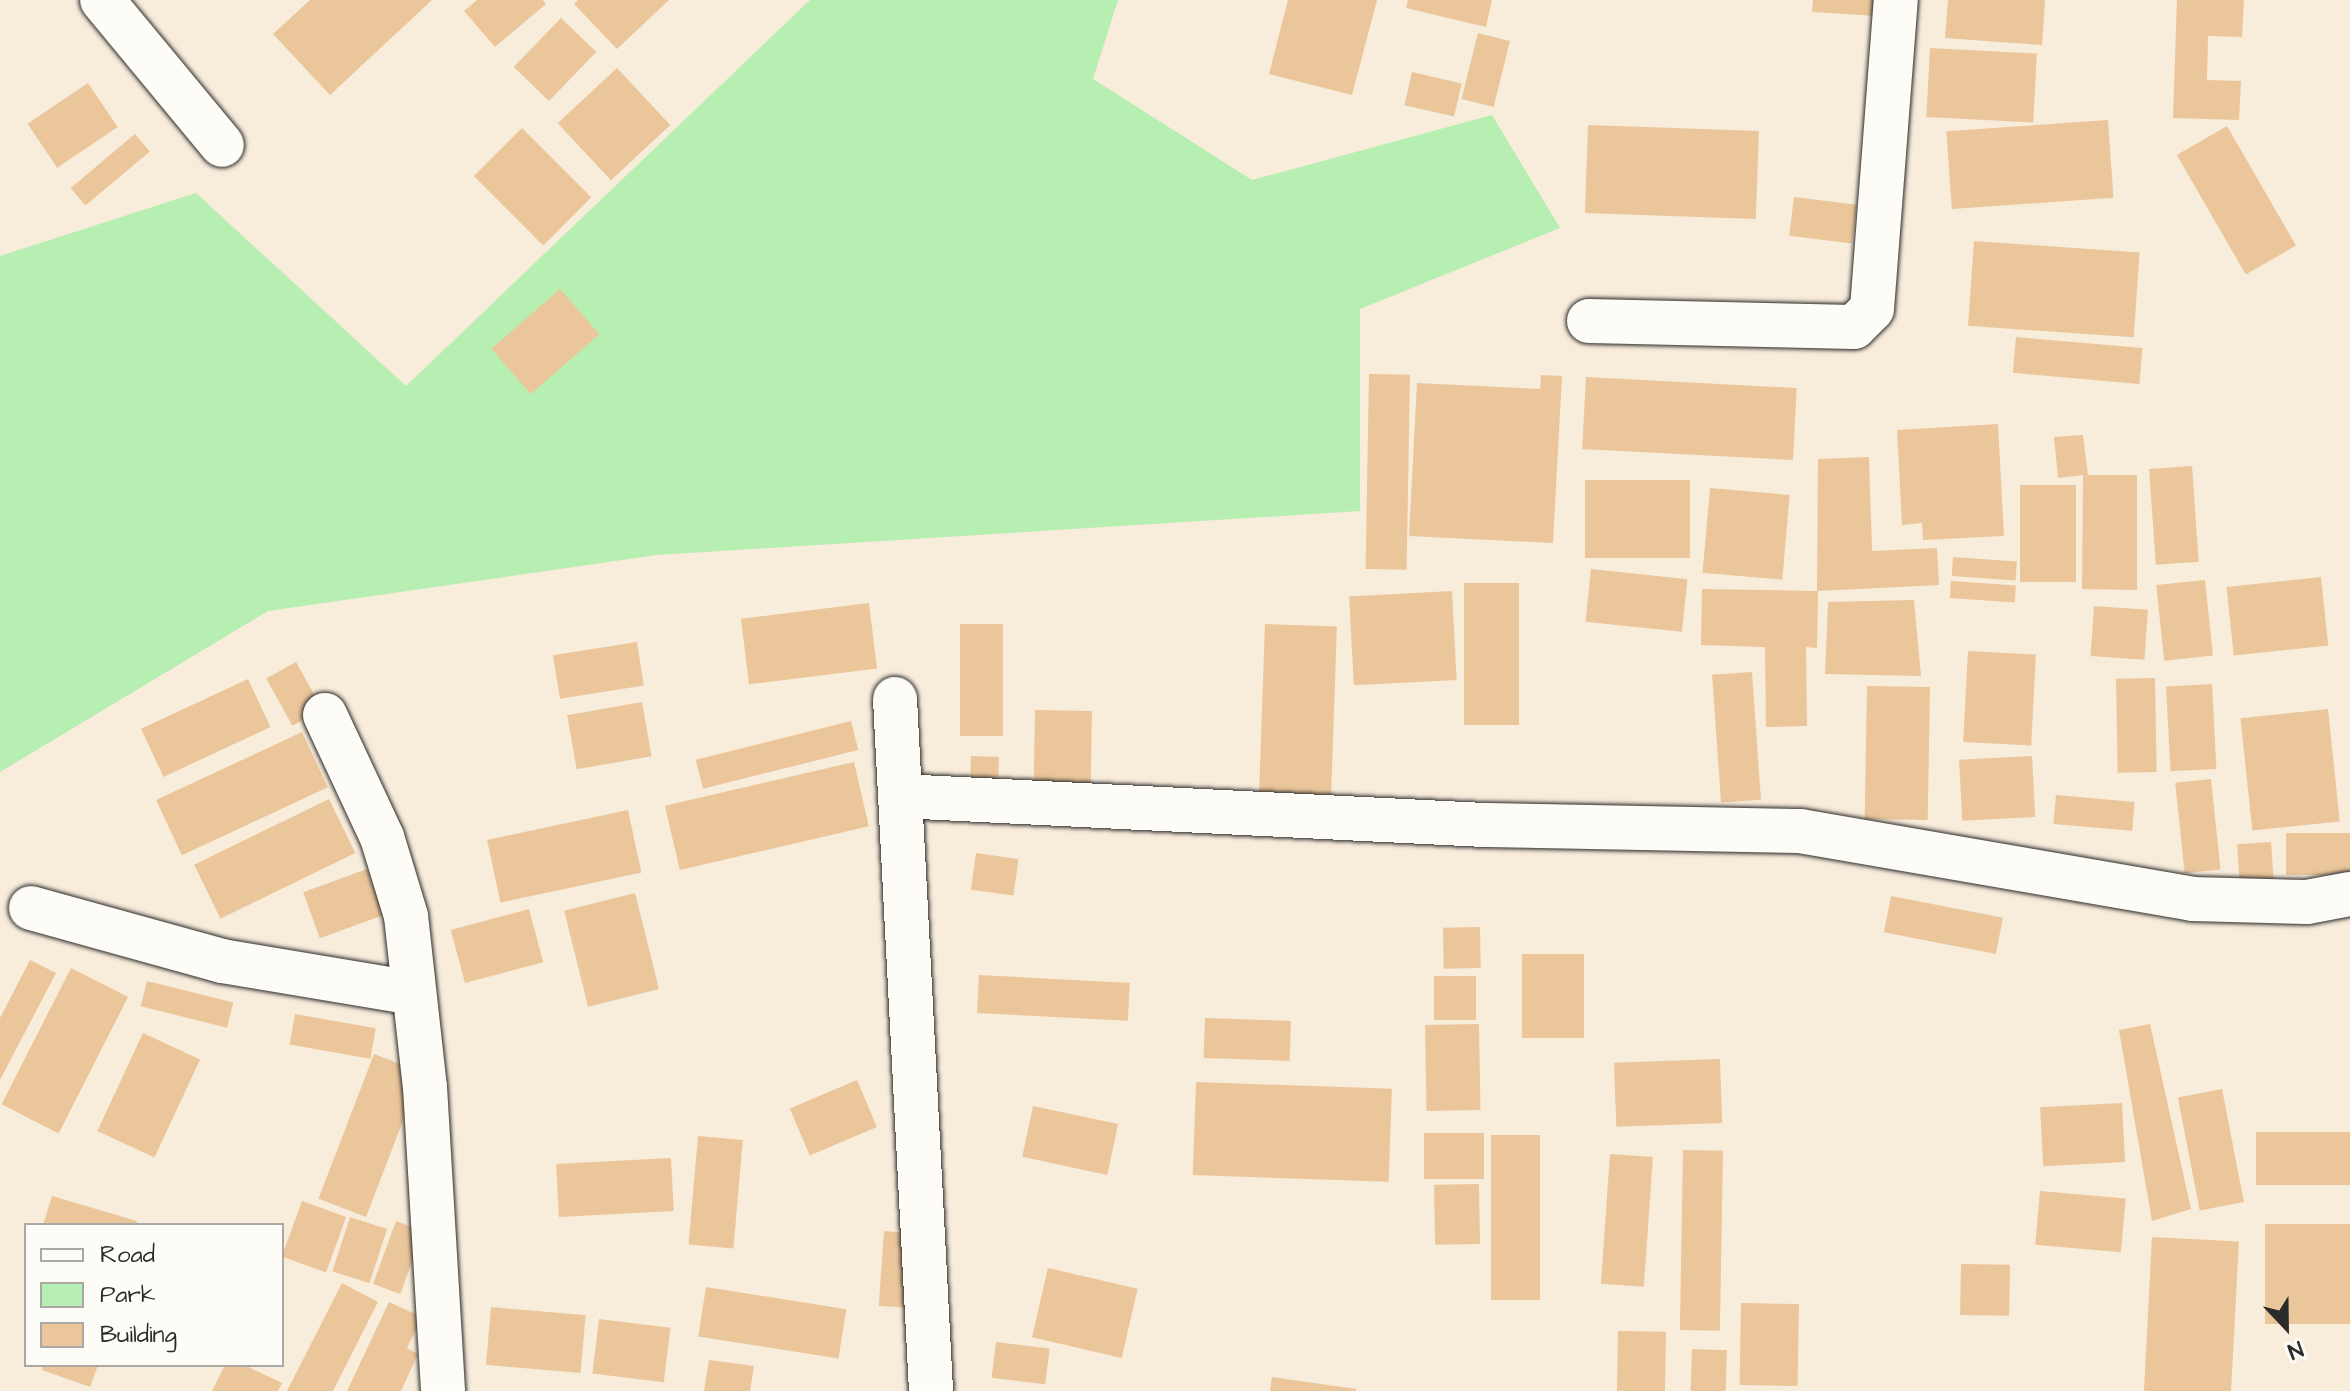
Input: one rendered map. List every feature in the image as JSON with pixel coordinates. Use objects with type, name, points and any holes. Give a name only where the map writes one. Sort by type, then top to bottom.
[{"type":"street","points":[[102,0],[222,145]]},
{"type":"street","points":[[1589,321],[1854,327],[1872,309],[1896,0]]},
{"type":"street","points":[[895,699],[931,1391]]},
{"type":"street","points":[[325,715],[382,837],[406,916],[425,1087],[443,1391]]},
{"type":"street","points":[[900,796],[1484,825],[1800,831],[2192,899],[2307,902],[2350,894]]},
{"type":"street","points":[[31,908],[222,961],[413,993]]},
{"type":"green space","points":[[810,0],[1118,0],[1093,79],[1252,180],[1492,115],[1560,228],[1360,309],[1360,511],[657,555],[268,611],[0,772],[0,256],[196,193],[406,386]]},
{"type":"building","points":[[310,0],[432,0],[330,95],[273,34]]},
{"type":"building","points":[[477,0],[543,0],[546,4],[495,47],[464,11]]},
{"type":"building","points":[[578,0],[669,0],[617,49],[574,4]]},
{"type":"building","points":[[1288,0],[1377,0],[1352,95],[1269,74]]},
{"type":"building","points":[[1408,0],[1492,0],[1486,27],[1406,8]]},
{"type":"building","points":[[1813,0],[1879,0],[1878,16],[1812,12]]},
{"type":"building","points":[[1948,0],[2045,0],[2042,45],[1945,38]]},
{"type":"building","points":[[2177,0],[2244,0],[2242,37],[2208,36],[2207,80],[2241,81],[2239,120],[2173,118]]},
{"type":"building","points":[[561,18],[596,52],[549,101],[514,67]]},
{"type":"building","points":[[1478,33],[1510,41],[1494,107],[1462,99]]},
{"type":"building","points":[[1930,48],[2037,54],[2033,123],[1926,117]]},
{"type":"building","points":[[617,68],[670,125],[611,180],[558,123]]},
{"type":"building","points":[[1412,72],[1462,83],[1454,117],[1404,105]]},
{"type":"building","points":[[88,83],[118,127],[57,168],[27,124]]},
{"type":"building","points":[[2108,120],[2113,198],[1952,209],[1946,131]]},
{"type":"building","points":[[1588,125],[1759,131],[1756,219],[1585,213]]},
{"type":"building","points":[[2227,126],[2296,246],[2246,275],[2177,155]]},
{"type":"building","points":[[522,128],[591,197],[543,245],[474,176]]},
{"type":"building","points":[[135,134],[150,152],[85,206],[71,188]]},
{"type":"building","points":[[1794,197],[1857,205],[1852,243],[1789,236]]},
{"type":"building","points":[[1974,241],[2140,253],[2134,337],[1968,326]]},
{"type":"building","points":[[560,289],[599,334],[531,394],[491,349]]},
{"type":"building","points":[[2016,337],[2143,348],[2139,384],[2013,373]]},
{"type":"building","points":[[1369,374],[1410,375],[1407,570],[1366,569]]},
{"type":"building","points":[[1541,375],[1562,376],[1553,543],[1409,536],[1417,383],[1540,389]]},
{"type":"building","points":[[1586,377],[1797,388],[1793,460],[1582,449]]},
{"type":"building","points":[[1998,424],[2004,536],[1923,540],[1922,523],[1902,525],[1897,430]]},
{"type":"building","points":[[2083,435],[2088,475],[2137,475],[2137,590],[2082,589],[2083,475],[2058,478],[2054,437]]},
{"type":"building","points":[[1869,457],[1872,551],[1937,548],[1939,585],[1818,591],[1817,648],[1806,647],[1807,726],[1766,727],[1765,647],[1701,645],[1702,589],[1817,591],[1818,459]]},
{"type":"building","points":[[2192,466],[2199,562],[2156,565],[2149,469]]},
{"type":"building","points":[[1585,480],[1690,480],[1690,558],[1585,558]]},
{"type":"building","points":[[2020,485],[2076,485],[2076,582],[2020,582]]},
{"type":"building","points":[[1710,488],[1790,495],[1782,580],[1703,573]]},
{"type":"building","points":[[1953,557],[2017,561],[2016,580],[1952,576]]},
{"type":"building","points":[[1591,569],[1687,579],[1682,632],[1585,622]]},
{"type":"building","points":[[2321,577],[2328,646],[2234,656],[2227,587]]},
{"type":"building","points":[[2205,580],[2213,656],[2164,661],[2156,585]]},
{"type":"building","points":[[1951,581],[2016,586],[2015,602],[1950,598]]},
{"type":"building","points":[[1464,583],[1519,583],[1519,725],[1464,725]]},
{"type":"building","points":[[1452,591],[1457,680],[1354,685],[1349,596]]},
{"type":"building","points":[[1914,600],[1921,676],[1825,674],[1828,602]]},
{"type":"building","points":[[869,603],[877,669],[749,684],[741,619]]},
{"type":"building","points":[[2094,606],[2148,610],[2144,660],[2091,656]]},
{"type":"building","points":[[960,624],[1003,624],[1003,736],[960,736]]},
{"type":"building","points":[[1265,624],[1337,627],[1331,798],[1259,796]]},
{"type":"building","points":[[637,642],[644,685],[560,699],[553,655]]},
{"type":"building","points":[[1968,651],[2036,655],[2031,745],[1963,742]]},
{"type":"building","points":[[296,662],[322,709],[292,726],[266,678]]},
{"type":"building","points":[[1752,672],[1761,800],[1721,802],[1712,675]]},
{"type":"building","points":[[2155,678],[2157,772],[2118,773],[2116,679]]},
{"type":"building","points":[[248,679],[270,727],[163,777],[141,729]]},
{"type":"building","points":[[2212,684],[2216,769],[2171,771],[2166,686]]},
{"type":"building","points":[[1867,686],[1930,687],[1928,820],[1865,819]]},
{"type":"building","points":[[642,702],[652,756],[577,769],[567,715]]},
{"type":"building","points":[[2328,709],[2340,821],[2252,831],[2240,718]]},
{"type":"building","points":[[1035,710],[1092,711],[1090,798],[1033,797]]},
{"type":"building","points":[[851,721],[858,750],[703,789],[696,760]]},
{"type":"building","points":[[302,732],[328,787],[182,855],[156,800]]},
{"type":"building","points":[[971,756],[999,757],[998,794],[970,793]]},
{"type":"building","points":[[2032,756],[2035,817],[1962,821],[1959,760]]},
{"type":"building","points":[[854,762],[869,826],[680,870],[665,806]]},
{"type":"building","points":[[2211,779],[2221,870],[2185,873],[2175,783]]},
{"type":"building","points":[[2056,795],[2135,802],[2132,831],[2053,824]]},
{"type":"building","points":[[329,799],[355,853],[220,919],[194,865]]},
{"type":"building","points":[[628,810],[641,873],[500,903],[487,840]]},
{"type":"building","points":[[2286,833],[2350,833],[2350,875],[2286,875]]},
{"type":"building","points":[[2271,842],[2274,884],[2240,886],[2237,844]]},
{"type":"building","points":[[976,853],[1019,859],[1013,896],[971,890]]},
{"type":"building","points":[[367,869],[384,915],[320,938],[303,892]]},
{"type":"building","points":[[635,893],[659,989],[588,1007],[564,911]]},
{"type":"building","points":[[1891,896],[2003,918],[1996,954],[1884,932]]},
{"type":"building","points":[[529,909],[543,962],[465,983],[451,930]]},
{"type":"building","points":[[1480,927],[1481,968],[1444,969],[1443,928]]},
{"type":"building","points":[[1522,954],[1584,954],[1584,1038],[1522,1038]]},
{"type":"building","points":[[30,960],[56,973],[0,1080],[0,1018]]},
{"type":"building","points":[[71,968],[128,997],[59,1133],[2,1104]]},
{"type":"building","points":[[979,975],[1130,983],[1128,1021],[977,1013]]},
{"type":"building","points":[[1434,976],[1476,976],[1476,1020],[1434,1020]]},
{"type":"building","points":[[147,981],[233,1003],[227,1028],[141,1006]]},
{"type":"building","points":[[295,1014],[376,1028],[370,1059],[290,1045]]},
{"type":"building","points":[[1205,1018],[1291,1021],[1290,1061],[1204,1058]]},
{"type":"building","points":[[1479,1024],[1481,1110],[1427,1111],[1425,1025]]},
{"type":"building","points":[[2150,1024],[2191,1209],[2152,1221],[2119,1030]]},
{"type":"building","points":[[143,1033],[200,1060],[154,1158],[97,1131]]},
{"type":"building","points":[[374,1054],[422,1072],[366,1217],[318,1199]]},
{"type":"building","points":[[1720,1059],[1722,1123],[1616,1127],[1614,1063]]},
{"type":"building","points":[[857,1080],[877,1127],[810,1155],[790,1109]]},
{"type":"building","points":[[1196,1082],[1392,1089],[1389,1182],[1193,1175]]},
{"type":"building","points":[[2222,1089],[2244,1202],[2200,1210],[2178,1098]]},
{"type":"building","points":[[2122,1103],[2125,1162],[2043,1166],[2040,1107]]},
{"type":"building","points":[[1033,1106],[1118,1124],[1107,1175],[1022,1157]]},
{"type":"building","points":[[2256,1132],[2350,1132],[2350,1185],[2256,1185]]},
{"type":"building","points":[[1424,1133],[1484,1133],[1484,1179],[1424,1179]]},
{"type":"building","points":[[1491,1135],[1540,1135],[1540,1300],[1491,1300]]},
{"type":"building","points":[[698,1136],[743,1140],[733,1249],[689,1245]]},
{"type":"building","points":[[1683,1150],[1723,1151],[1720,1331],[1680,1330]]},
{"type":"building","points":[[1610,1154],[1653,1157],[1644,1287],[1601,1284]]},
{"type":"building","points":[[671,1158],[674,1211],[559,1217],[556,1164]]},
{"type":"building","points":[[1479,1184],[1480,1244],[1435,1245],[1434,1185]]},
{"type":"building","points":[[2040,1191],[2126,1198],[2121,1252],[2035,1245]]},
{"type":"building","points":[[52,1196],[137,1221],[136,1223],[44,1223]]},
{"type":"building","points":[[302,1201],[346,1217],[326,1273],[284,1257]]},
{"type":"building","points":[[350,1217],[387,1229],[369,1283],[332,1271]]},
{"type":"building","points":[[396,1221],[423,1231],[400,1294],[373,1284]]},
{"type":"building","points":[[2265,1224],[2350,1224],[2350,1324],[2265,1324]]},
{"type":"building","points":[[884,1231],[910,1233],[905,1308],[879,1306]]},
{"type":"building","points":[[2152,1237],[2239,1242],[2231,1391],[2144,1391]]},
{"type":"building","points":[[1961,1264],[2010,1265],[2009,1316],[1960,1315]]},
{"type":"building","points":[[1048,1268],[1138,1289],[1122,1358],[1032,1337]]},
{"type":"building","points":[[342,1283],[378,1302],[333,1391],[287,1391]]},
{"type":"building","points":[[706,1287],[846,1309],[838,1359],[698,1336]]},
{"type":"building","points":[[389,1302],[422,1317],[407,1348],[418,1354],[401,1391],[347,1391]]},
{"type":"building","points":[[1741,1303],[1799,1304],[1798,1386],[1740,1385]]},
{"type":"building","points":[[491,1307],[586,1315],[581,1373],[486,1365]]},
{"type":"building","points":[[599,1319],[670,1328],[664,1382],[592,1374]]},
{"type":"building","points":[[1618,1331],[1666,1332],[1665,1391],[1617,1391]]},
{"type":"building","points":[[996,1342],[1050,1349],[1045,1384],[992,1378]]},
{"type":"building","points":[[1692,1349],[1727,1350],[1726,1391],[1691,1391]]},
{"type":"building","points":[[709,1360],[754,1366],[750,1391],[704,1391]]},
{"type":"building","points":[[43,1367],[97,1367],[90,1387],[42,1370]]},
{"type":"building","points":[[224,1367],[248,1367],[282,1383],[278,1391],[212,1391]]},
{"type":"building","points":[[1272,1377],[1356,1389],[1356,1391],[1270,1391]]}]
